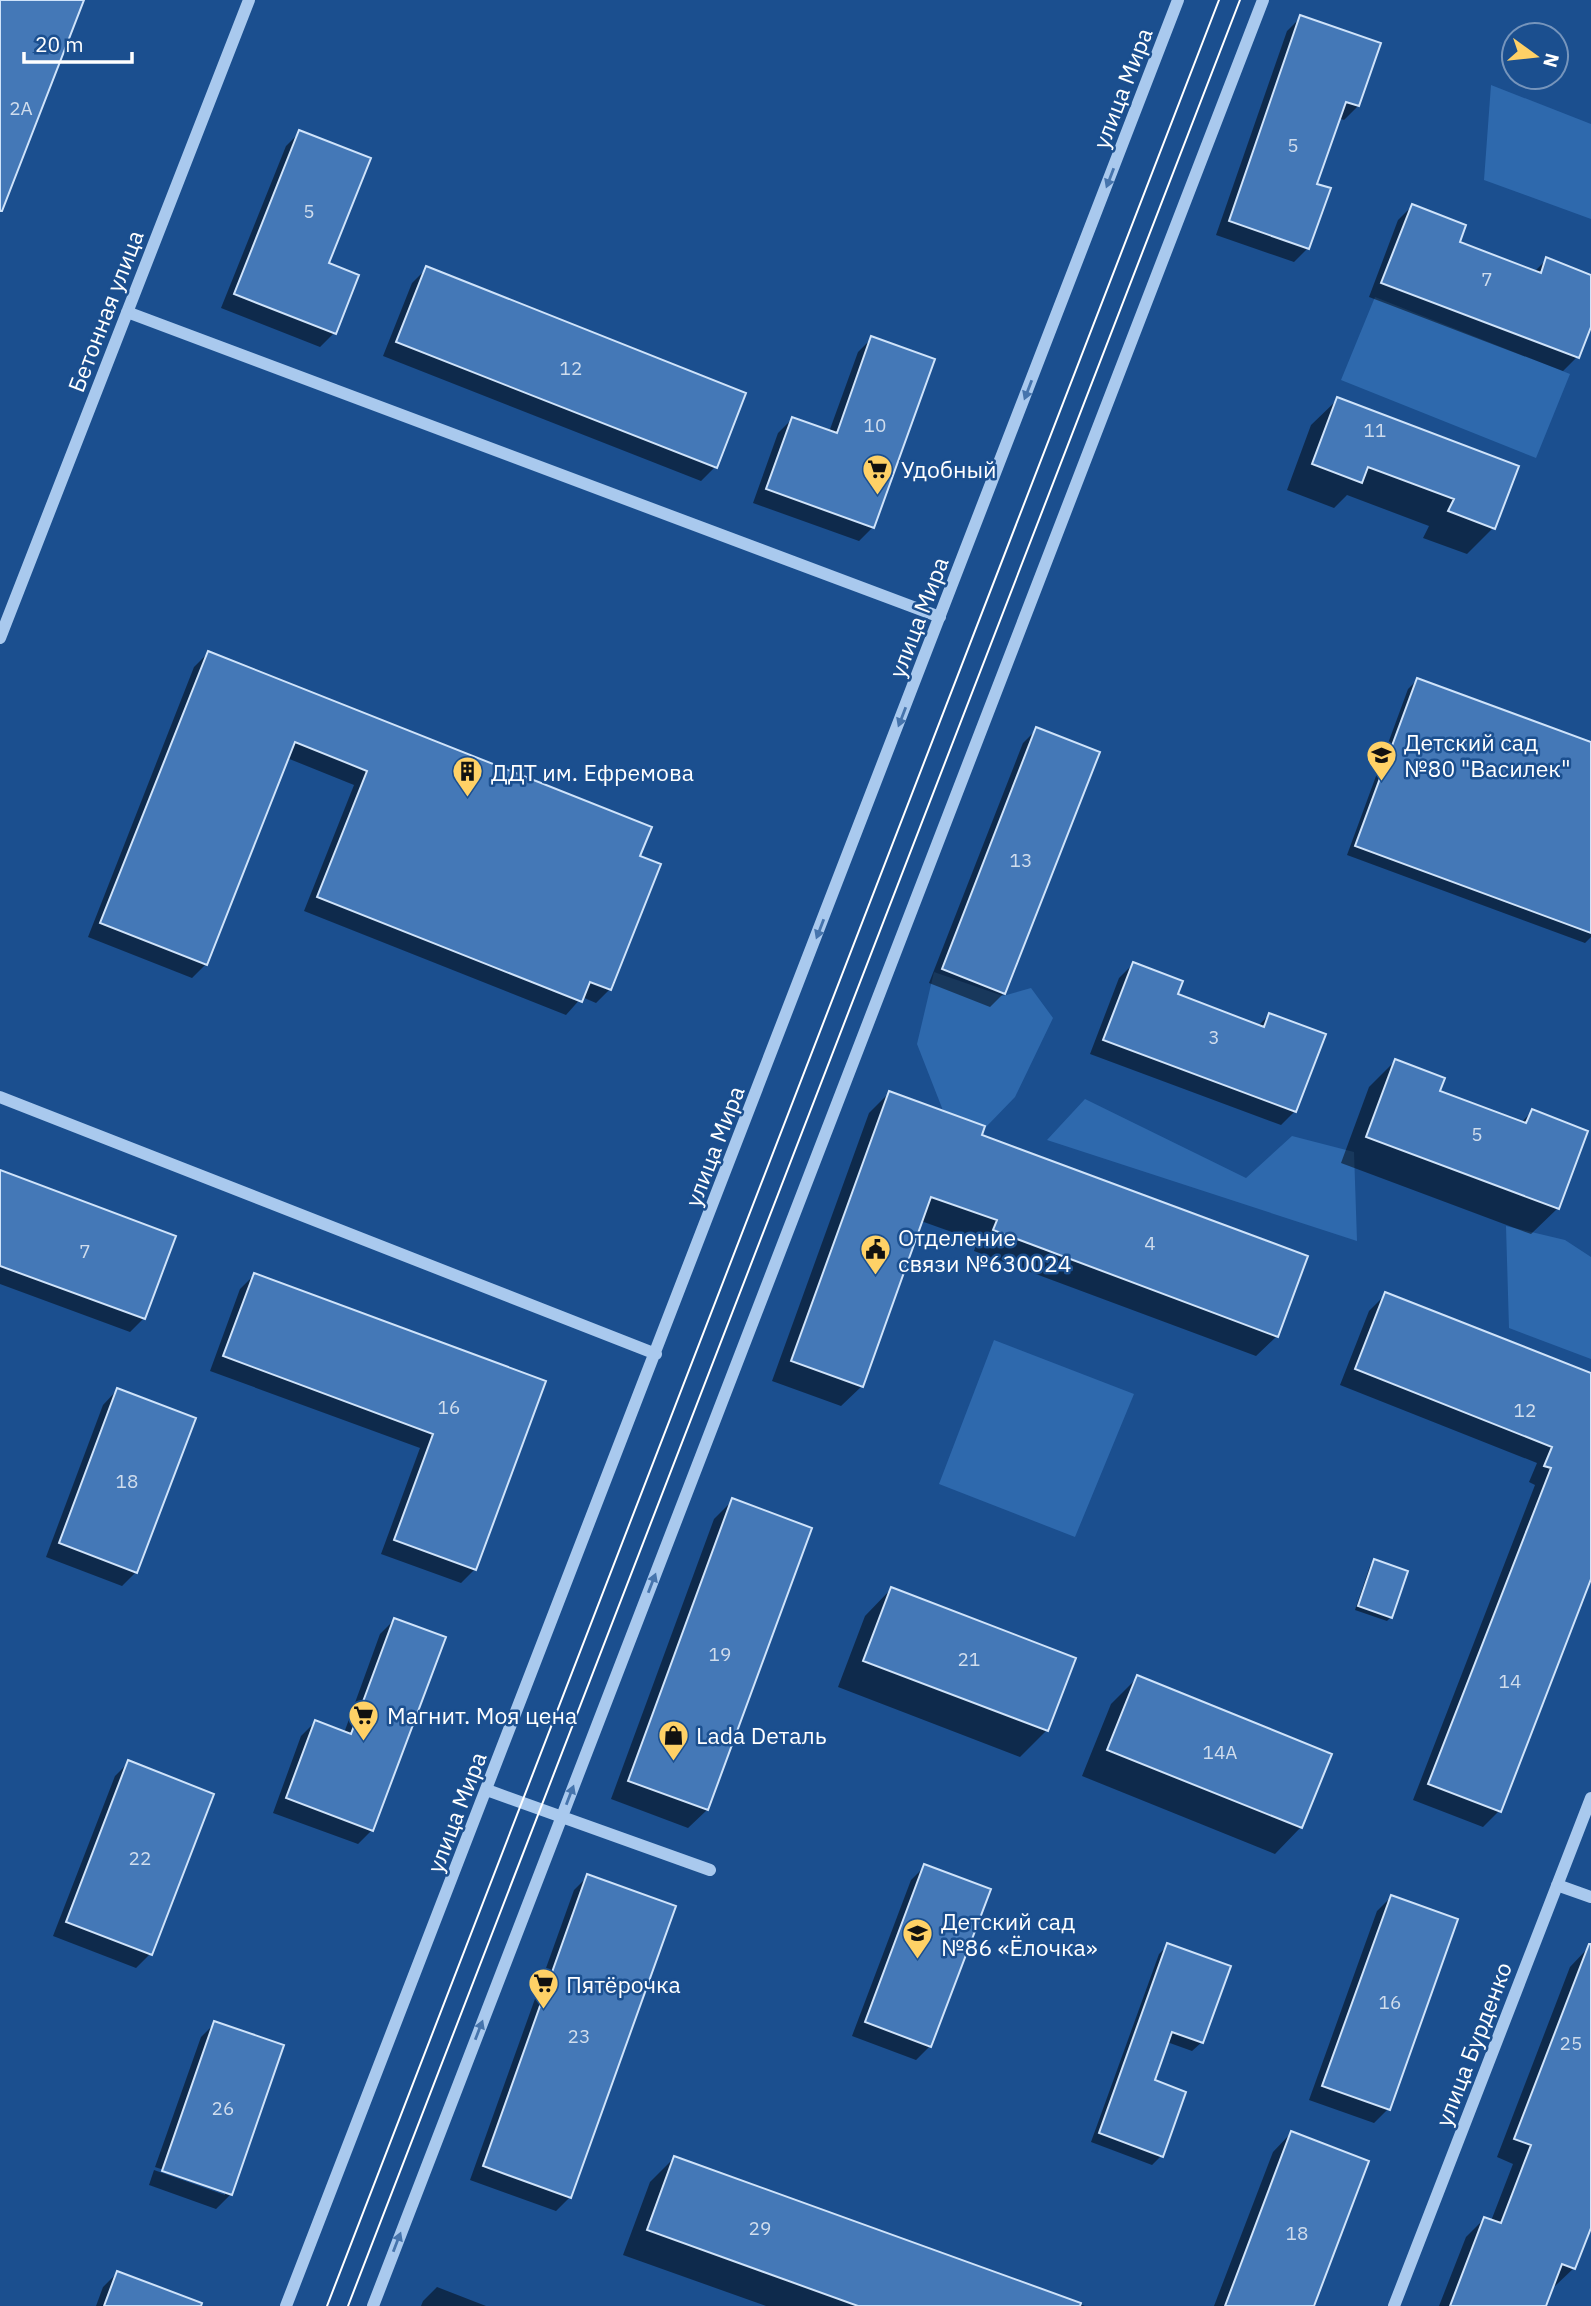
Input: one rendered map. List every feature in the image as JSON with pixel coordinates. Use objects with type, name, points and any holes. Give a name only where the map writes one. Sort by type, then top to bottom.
[{"type":"street","name":"Бетонная улица","points":[[0,638],[249,0]]},
{"type":"street","name":"улица Мира","points":[[286,2306],[1178,0]]},
{"type":"street","points":[[373,2306],[1264,0]]},
{"type":"street","points":[[127,312],[940,617]]},
{"type":"street","points":[[0,1097],[656,1353]]},
{"type":"street","points":[[487,1790],[710,1870]]},
{"type":"street","name":"улица Бурденко","points":[[1394,2306],[1591,1798]]},
{"type":"street","points":[[1557,1885],[1591,1897]]},
{"type":"shaded area","points":[[1491,85],[1500,91],[1506,91],[1591,124],[1591,219],[1484,180]]},
{"type":"shaded area","points":[[1375,297],[1570,374],[1536,458],[1341,380]]},
{"type":"shaded area","points":[[934,972],[1003,996],[1031,988],[1053,1018],[1015,1097],[986,1127],[944,1113],[917,1044]]},
{"type":"shaded area","points":[[1085,1099],[1246,1178],[1292,1136],[1354,1152],[1357,1241],[1047,1140]]},
{"type":"shaded area","points":[[1506,1226],[1565,1240],[1591,1257],[1591,1359],[1509,1328]]},
{"type":"shaded area","points":[[994,1340],[1134,1394],[1075,1537],[939,1484]]},
{"type":"building","points":[[0,0],[84,0],[2,211],[0,211]]},
{"type":"building","points":[[1300,15],[1381,43],[1359,106],[1346,102],[1317,184],[1331,188],[1309,249],[1229,221]]},
{"type":"building","points":[[299,130],[371,158],[329,263],[359,275],[336,334],[234,294]]},
{"type":"building","points":[[1412,204],[1466,225],[1460,242],[1541,273],[1546,257],[1591,275],[1591,327],[1579,358],[1381,283]]},
{"type":"building","points":[[426,266],[746,393],[717,468],[396,342]]},
{"type":"building","points":[[871,336],[935,359],[874,528],[766,489],[792,417],[837,433]]},
{"type":"building","points":[[1337,397],[1519,466],[1495,529],[1448,511],[1454,499],[1368,467],[1362,483],[1312,464]]},
{"type":"building","name":"ДДТ им. Ефремова","points":[[208,651],[652,827],[640,856],[661,864],[611,990],[590,982],[582,1002],[317,897],[367,771],[295,742],[207,965],[100,923]]},
{"type":"building","points":[[1417,678],[1591,742],[1591,933],[1355,846]]},
{"type":"building","points":[[1036,727],[1100,752],[1005,994],[942,969]]},
{"type":"building","points":[[1133,962],[1183,981],[1178,994],[1264,1027],[1269,1013],[1326,1034],[1296,1112],[1103,1040]]},
{"type":"building","points":[[1395,1059],[1445,1078],[1440,1091],[1526,1123],[1532,1109],[1588,1131],[1559,1209],[1366,1137]]},
{"type":"building","points":[[889,1091],[985,1126],[982,1135],[1308,1256],[1278,1337],[993,1230],[997,1220],[931,1197],[863,1387],[791,1361]]},
{"type":"building","points":[[0,1170],[176,1236],[145,1319],[0,1266]]},
{"type":"building","points":[[254,1273],[546,1381],[476,1570],[394,1540],[433,1434],[223,1356]]},
{"type":"building","points":[[1385,1292],[1591,1373],[1591,1579],[1501,1812],[1428,1784],[1551,1468],[1544,1466],[1552,1447],[1355,1369]]},
{"type":"building","points":[[117,1388],[196,1418],[137,1573],[59,1543]]},
{"type":"building","points":[[732,1498],[812,1528],[708,1810],[628,1781]]},
{"type":"building","points":[[1374,1559],[1408,1571],[1392,1618],[1358,1606]]},
{"type":"building","points":[[891,1587],[1076,1658],[1048,1731],[863,1661]]},
{"type":"building","points":[[394,1618],[446,1637],[373,1831],[286,1798],[315,1720],[351,1734]]},
{"type":"building","points":[[1137,1675],[1332,1754],[1302,1828],[1107,1750]]},
{"type":"building","points":[[128,1760],[214,1794],[152,1955],[66,1922]]},
{"type":"building","points":[[924,1864],[991,1889],[931,2047],[865,2022]]},
{"type":"building","points":[[587,1874],[676,1906],[571,2198],[483,2166]]},
{"type":"building","points":[[1391,1895],[1458,1919],[1390,2110],[1322,2086]]},
{"type":"building","points":[[1167,1943],[1231,1966],[1203,2043],[1172,2032],[1155,2080],[1186,2092],[1163,2157],[1099,2133]]},
{"type":"building","points":[[1589,1944],[1591,2228],[1575,2269],[1562,2264],[1546,2306],[1450,2306],[1484,2217],[1501,2223],[1531,2145],[1514,2139]]},
{"type":"building","points":[[214,2021],[284,2045],[232,2195],[162,2171]]},
{"type":"building","points":[[1291,2131],[1369,2161],[1314,2306],[1225,2306]]},
{"type":"building","points":[[674,2156],[1081,2303],[1080,2306],[858,2306],[647,2230]]},
{"type":"building","points":[[117,2271],[202,2303],[201,2306],[104,2306]]},
{"type":"tram line","points":[[327,2306],[1219,0]]},
{"type":"tram line","points":[[348,2306],[1240,0]]},
{"type":"place","name":"Удобный","points":[[878,496]]},
{"type":"place","name":"Детский сад №80 \"Василек\"","points":[[1381,782]]},
{"type":"place","name":"ДДТ им. Ефремова","points":[[468,799]]},
{"type":"place","name":"Отделение связи №630024","points":[[875,1277]]},
{"type":"place","name":"Магнит. Моя цена","points":[[364,1742]]},
{"type":"place","name":"Lada Dеталь","points":[[673,1762]]},
{"type":"place","name":"Детский сад №86 «Ёлочка»","points":[[918,1961]]},
{"type":"place","name":"Пятёрочка","points":[[543,2011]]}]
